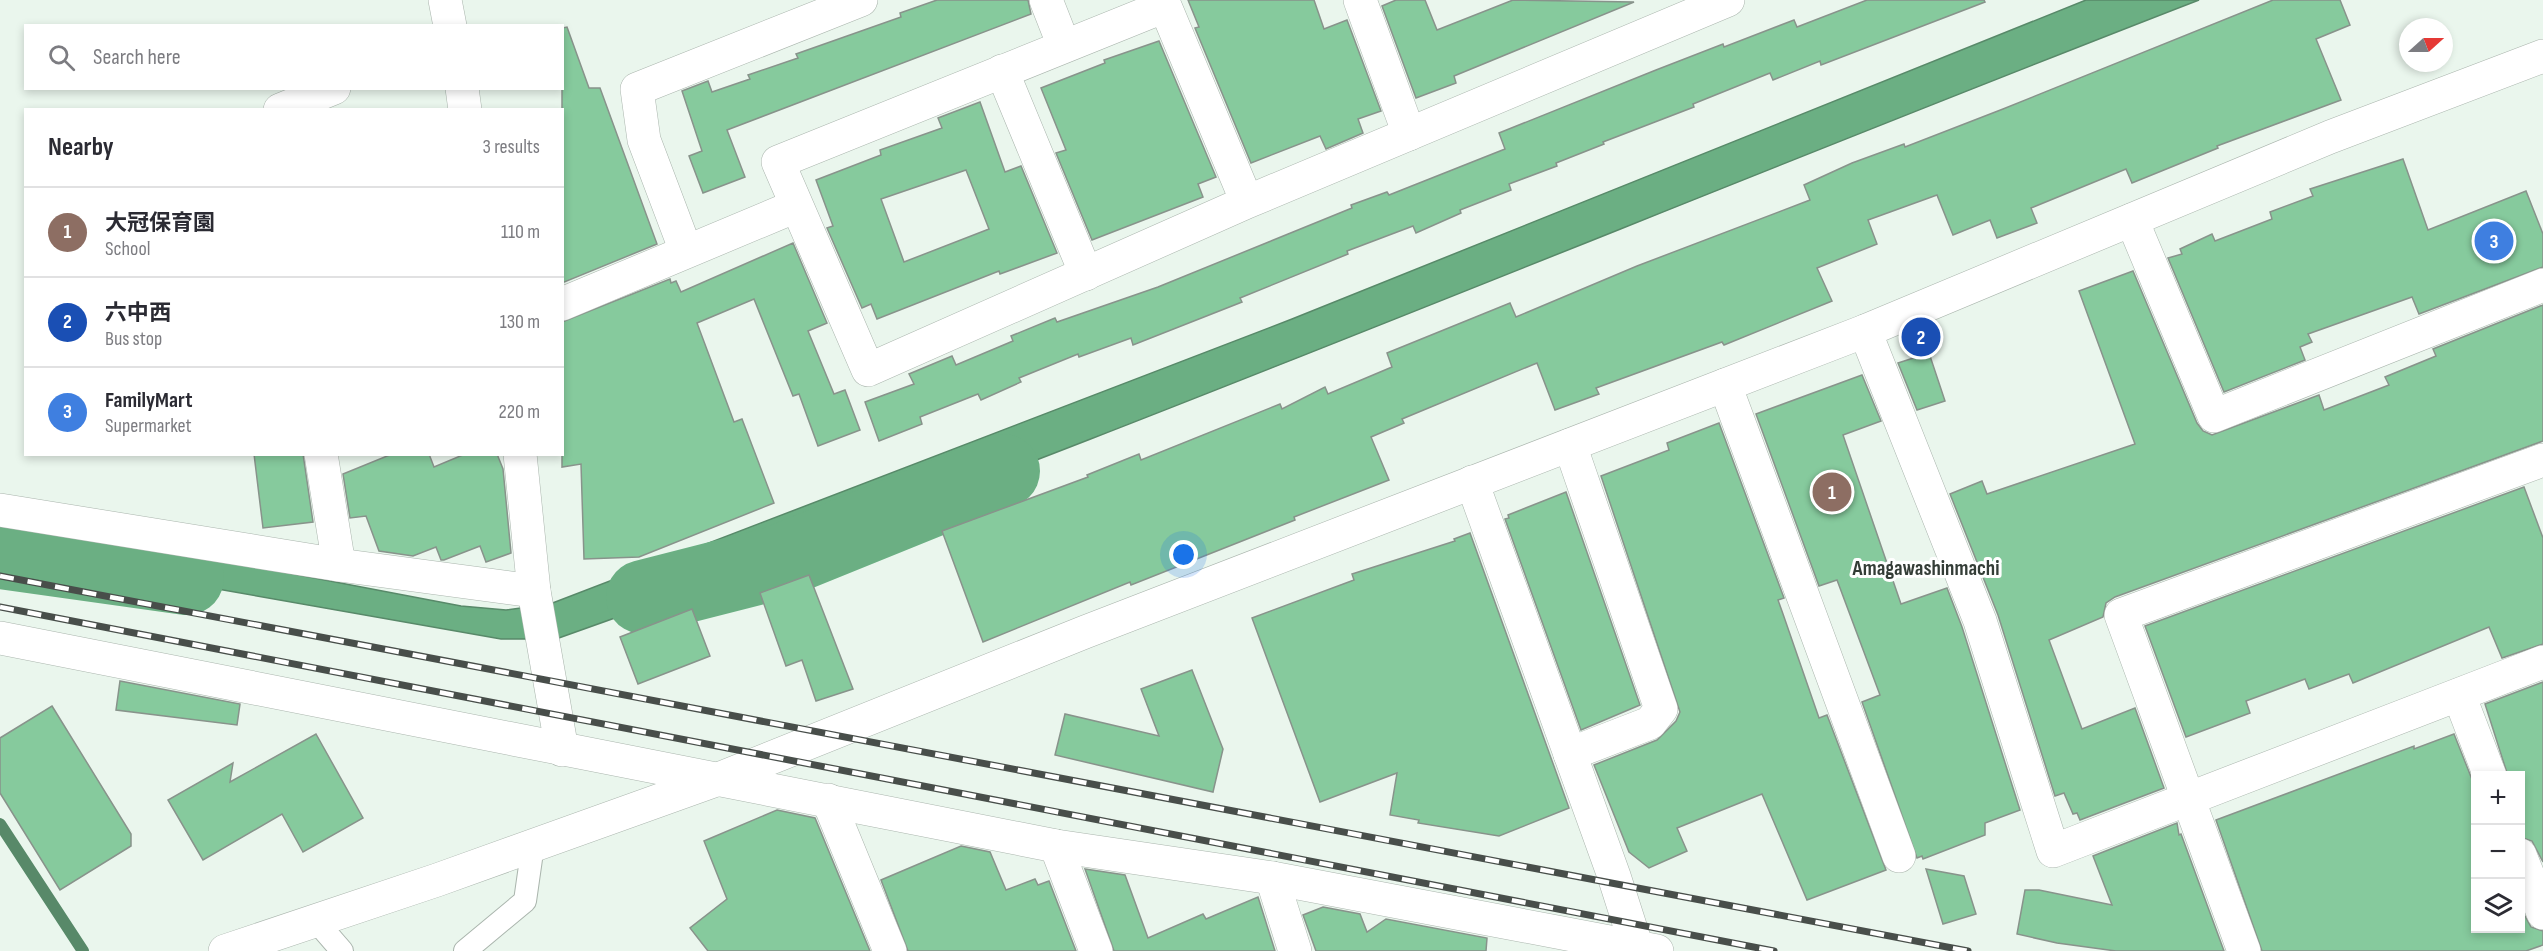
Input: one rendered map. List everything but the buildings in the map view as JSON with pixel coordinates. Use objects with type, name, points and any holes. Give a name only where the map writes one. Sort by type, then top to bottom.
[{"type":"street","points":[[445,0],[450,24]]},
{"type":"street","points":[[686,251],[644,140],[637,89],[861,0]]},
{"type":"street","points":[[1046,0],[1064,46]]},
{"type":"street","points":[[1360,0],[1409,134]]},
{"type":"street","points":[[1247,202],[1165,6],[777,162],[868,370],[1247,202],[1728,0]]},
{"type":"street","points":[[225,951],[716,780],[1085,632],[1865,331],[2330,137],[2543,56]]},
{"type":"street","points":[[1002,71],[1086,274]]},
{"type":"street","points":[[285,108],[329,90]]},
{"type":"street","points":[[462,90],[465,108]]},
{"type":"street","points":[[564,303],[796,206]]},
{"type":"street","points":[[2132,220],[2214,416],[2543,285]]},
{"type":"street","points":[[1865,331],[1980,621],[2052,851],[2188,801],[2543,662]]},
{"type":"street","points":[[1725,385],[1899,856]]},
{"type":"street","points":[[1570,445],[1661,709],[1650,723],[1570,754]]},
{"type":"street","points":[[321,456],[339,565]]},
{"type":"street","points":[[520,456],[534,591],[562,750]]},
{"type":"street","points":[[2244,951],[2121,615],[2543,460]]},
{"type":"street","points":[[1473,482],[1570,754],[1644,950]]},
{"type":"street","points":[[0,510],[339,565],[534,591]]},
{"type":"street","points":[[0,638],[1056,846],[1272,878],[1644,950]]},
{"type":"street","points":[[2459,695],[2488,771]]},
{"type":"street","points":[[828,800],[890,951]]},
{"type":"street","points":[[1056,846],[1096,951]]},
{"type":"street","points":[[2525,868],[2543,913]]},
{"type":"street","points":[[1272,878],[1295,951]]},
{"type":"lane","points":[[465,951],[525,901],[533,845]]},
{"type":"lane","points":[[316,921],[342,951]]},
{"type":"shaded area","points":[[2086,0],[2199,0],[1175,406],[763,564],[556,639],[501,639],[189,584],[0,547],[0,518],[461,606],[506,610],[550,604],[1292,319]]},
{"type":"waterway","points":[[643,597],[776,563],[1003,471]]},
{"type":"waterway","points":[[0,552],[187,578]]},
{"type":"waterway","points":[[0,824],[83,951]]},
{"type":"railway","points":[[0,576],[1968,951]]},
{"type":"railway","points":[[0,607],[1774,951]]},
{"type":"place","name":"FamilyMart","points":[[2494,241]]},
{"type":"place","name":"六中西","points":[[1921,337]]},
{"type":"place","name":"大冠保育園","points":[[1832,492]]},
{"type":"district","name":"Amagawashinmachi","points":[[1926,568]]}]
